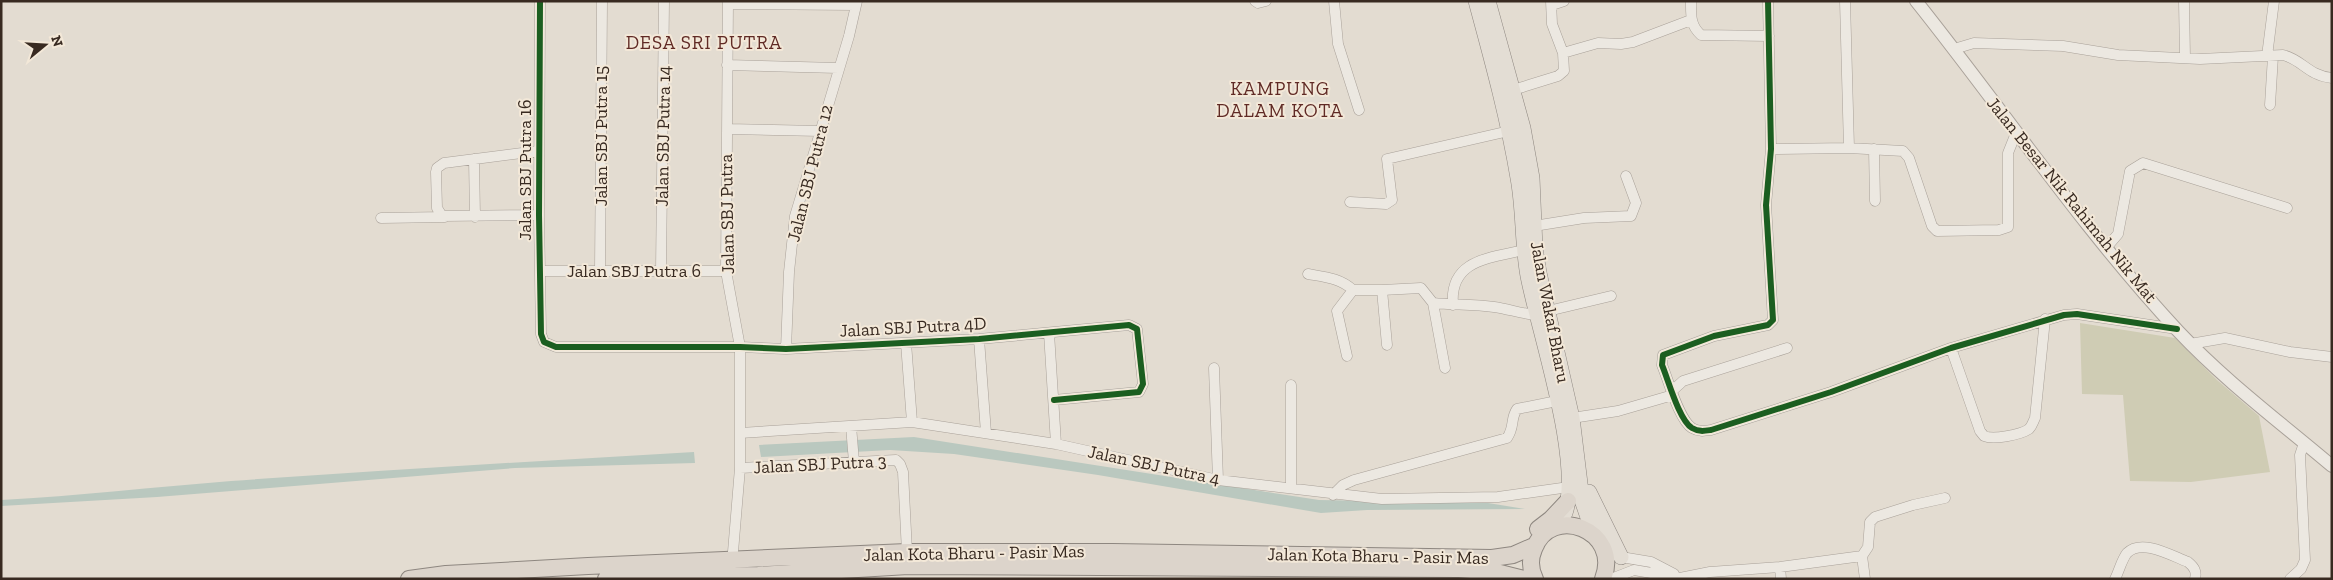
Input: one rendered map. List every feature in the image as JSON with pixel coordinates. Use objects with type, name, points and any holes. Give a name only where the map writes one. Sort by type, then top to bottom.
[{"type":"highway","points":[[1478,557],[1521,541],[1551,519],[1568,494]]},
{"type":"highway","points":[[1556,527],[1576,526],[1598,540],[1606,561],[1603,579]]},
{"type":"highway","name":"Jalan Kota Bharu - Pasir Mas","points":[[606,579],[711,577],[731,571],[753,559],[907,552],[1113,552],[1504,557],[1522,552],[1536,544],[1548,531],[1556,527]]},
{"type":"highway","points":[[1535,579],[1531,565],[1536,544]]},
{"type":"highway","name":"Jalan Kota Bharu - Pasir Mas","points":[[409,579],[446,574],[731,571],[759,577],[858,574],[908,566],[1459,570],[1496,572],[1524,579]]},
{"type":"main road","name":"Jalan Wakaf Bharu","points":[[1476,1],[1510,131],[1519,180],[1524,250],[1572,418],[1582,500],[1598,540]]},
{"type":"main road","name":"Jalan Wakaf Bharu","points":[[1488,1],[1513,90],[1532,178],[1534,226],[1542,313],[1568,462],[1568,494],[1563,518],[1556,527]]},
{"type":"main road","points":[[1575,437],[1591,498],[1621,557]]},
{"type":"street","name":"Jalan SBJ Putra 16","points":[[540,1],[538,215],[542,338]]},
{"type":"street","name":"Jalan SBJ Putra 15","points":[[600,271],[602,1]]},
{"type":"street","name":"Jalan SBJ Putra 14","points":[[661,271],[664,1]]},
{"type":"street","points":[[1255,1],[1258,3],[1266,1]]},
{"type":"street","points":[[1334,1],[1338,44],[1359,110]]},
{"type":"street","points":[[1513,90],[1562,74],[1564,67],[1563,53],[1552,24],[1551,3],[1564,1]]},
{"type":"street","points":[[1691,1],[1691,20],[1695,29],[1701,35],[1769,36]]},
{"type":"street","points":[[1768,1],[1771,149],[1766,205],[1773,320],[1766,325],[1714,336],[1667,352],[1661,360],[1662,364],[1673,393],[1690,427],[1700,432],[1711,430],[1826,394],[1951,348],[2045,319],[2077,314],[2177,329]]},
{"type":"street","points":[[1845,1],[1849,148]]},
{"type":"street","name":"Jalan Besar Nik Rahimah Nik Mat","points":[[1916,1],[2106,248],[2190,344],[2224,376],[2332,466]]},
{"type":"street","points":[[2184,1],[2185,58]]},
{"type":"street","points":[[2270,105],[2270,56],[2274,1]]},
{"type":"street","points":[[728,3],[857,3]]},
{"type":"street","name":"Jalan SBJ Putra","points":[[728,3],[726,271],[740,347],[740,468],[731,571]]},
{"type":"street","name":"Jalan SBJ Putra 12","points":[[786,349],[791,240],[795,216],[857,3]]},
{"type":"street","points":[[1563,53],[1598,43],[1633,42],[1691,20]]},
{"type":"street","points":[[1954,48],[1974,43],[2063,46],[2118,56],[2185,58],[2291,57],[2318,76],[2332,78]]},
{"type":"street","points":[[727,65],[838,68]]},
{"type":"street","points":[[727,129],[820,131]]},
{"type":"street","points":[[1350,202],[1386,204],[1392,200],[1387,159],[1510,131]]},
{"type":"street","points":[[1771,149],[1899,149],[1907,154],[1932,226],[1936,231],[1999,230],[2008,227],[2008,153],[2016,133]]},
{"type":"street","points":[[1874,149],[1875,202]]},
{"type":"street","points":[[446,218],[438,213],[437,208],[437,168],[444,163],[538,151]]},
{"type":"street","points":[[474,160],[475,217]]},
{"type":"street","points":[[2106,248],[2119,233],[2130,171],[2143,163],[2287,208]]},
{"type":"street","points":[[1534,226],[1584,218],[1631,216],[1636,203],[1626,176]]},
{"type":"street","points":[[381,218],[538,215]]},
{"type":"street","points":[[1453,305],[1452,292],[1454,282],[1469,264],[1524,250]]},
{"type":"street","name":"Jalan SBJ Putra 6","points":[[541,271],[726,271]]},
{"type":"street","points":[[1308,274],[1345,282],[1353,290],[1421,288],[1433,303],[1445,368]]},
{"type":"street","points":[[1347,356],[1337,311],[1353,290]]},
{"type":"street","points":[[1382,290],[1387,345]]},
{"type":"street","points":[[1433,303],[1453,305],[1474,304],[1519,314],[1542,313],[1610,296]]},
{"type":"street","points":[[1951,348],[1984,436],[1994,438],[2023,431],[2029,428],[2035,418],[2045,319]]},
{"type":"street","name":"Jalan SBJ Putra 4D","points":[[542,338],[550,346],[556,347],[740,347],[786,349],[979,339],[1133,326],[1139,334],[1143,384],[1139,392],[1135,394],[1054,400]]},
{"type":"street","points":[[1049,333],[1056,444]]},
{"type":"street","points":[[2190,344],[2225,338],[2290,352],[2332,357]]},
{"type":"street","points":[[979,339],[986,433]]},
{"type":"street","points":[[906,343],[912,422]]},
{"type":"street","points":[[1572,418],[1618,411],[1673,393],[1682,381],[1787,348]]},
{"type":"street","points":[[1214,368],[1218,480]]},
{"type":"street","points":[[1291,385],[1291,488]]},
{"type":"street","points":[[1333,495],[1343,485],[1354,480],[1507,438],[1513,431],[1513,415],[1517,409],[1557,401]]},
{"type":"street","name":"Jalan SBJ Putra 4","points":[[740,433],[852,428],[912,422],[1056,444],[1218,480],[1291,488],[1333,495],[1382,499],[1568,494]]},
{"type":"street","points":[[852,428],[854,460]]},
{"type":"street","points":[[2290,579],[2301,569],[2305,560],[2300,454],[2304,443]]},
{"type":"street","name":"Jalan SBJ Putra 3","points":[[740,468],[889,459],[900,464],[903,472],[907,552]]},
{"type":"street","points":[[1865,579],[1862,556],[1868,547],[1870,522],[1875,517],[1913,505],[1945,498]]},
{"type":"street","points":[[1598,540],[1621,557],[1651,562],[1680,578]]},
{"type":"street","points":[[2115,579],[2126,554],[2132,550],[2146,547],[2188,562],[2193,566],[2196,573],[2195,579]]},
{"type":"street","points":[[1611,579],[1634,570],[1680,578],[1710,572],[1780,567],[1862,556]]},
{"type":"street","points":[[753,559],[759,577]]},
{"type":"street","points":[[1780,567],[1781,579]]},
{"type":"shaded area","points":[[2080,323],[2175,338],[2217,380],[2259,416],[2270,472],[2191,482],[2130,481],[2123,395],[2082,394]]},
{"type":"shaded area","points":[[914,437],[1319,500],[1488,503],[1525,509],[1367,510],[1321,513],[1098,475],[954,454],[890,450],[761,457],[759,445]]},
{"type":"shaded area","points":[[694,452],[695,463],[515,468],[157,497],[1,506],[1,500],[231,481]]},
{"type":"cycle path","points":[[540,1],[539,215],[541,334],[544,342],[556,347],[740,347],[786,349],[979,339],[1129,325],[1137,329],[1143,384],[1139,392],[1054,400]]},
{"type":"cycle path","points":[[1768,1],[1771,149],[1766,205],[1773,320],[1768,325],[1714,336],[1663,355],[1662,365],[1674,399],[1687,424],[1699,431],[1711,430],[1831,392],[1951,348],[2064,315],[2077,314],[2177,329]]},
{"type":"district","name":"DESA SRI PUTRA","points":[[704,42]]},
{"type":"district","name":"KAMPUNG DALAM KOTA","points":[[1280,99]]}]
